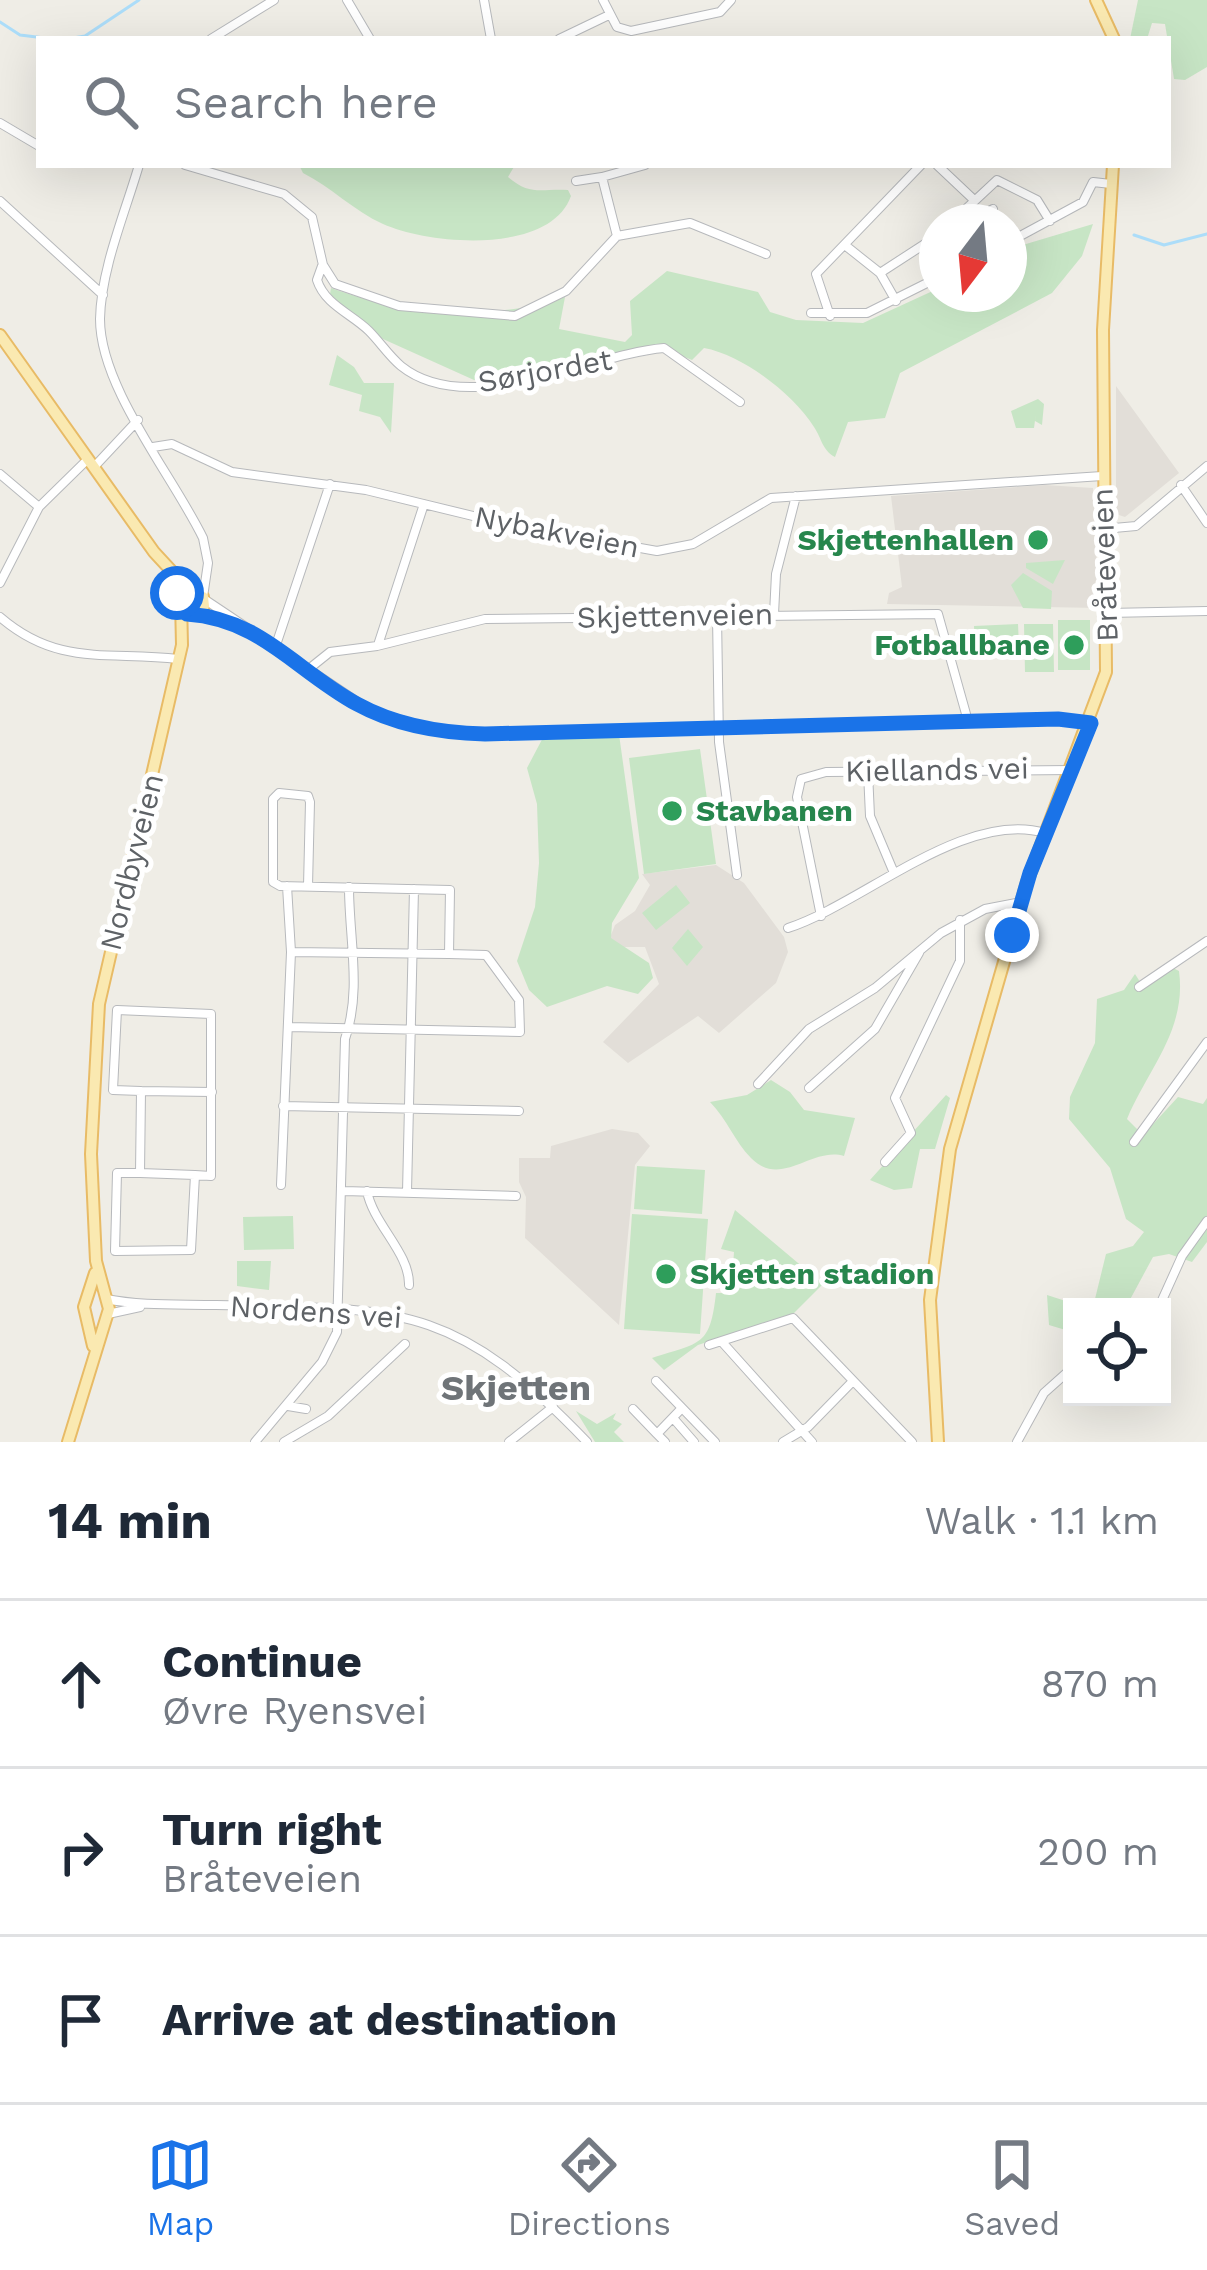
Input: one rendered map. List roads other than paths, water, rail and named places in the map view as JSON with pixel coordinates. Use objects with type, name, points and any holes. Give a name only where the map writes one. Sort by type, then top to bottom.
[{"type":"main road","points":[[1096,0],[1113,36]]},
{"type":"main road","name":"Bråteveien","points":[[938,1442],[929,1326],[940,1206],[966,1085],[1021,902],[1105,682],[1108,613],[1102,476],[1113,168]]},
{"type":"main road","points":[[0,336],[194,602]]},
{"type":"main road","name":"Nordbyveien","points":[[68,1442],[105,1317],[94,1226],[92,1080],[106,964],[194,602]]},
{"type":"main road","name":"Nordbyveien","points":[[94,1349],[84,1307],[96,1261]]},
{"type":"main road","points":[[88,1298],[104,1298]]},
{"type":"main road","points":[[88,1317],[105,1317]]},
{"type":"street","points":[[216,36],[274,0]]},
{"type":"street","points":[[347,0],[368,36]]},
{"type":"street","points":[[484,0],[490,36]]},
{"type":"street","points":[[603,0],[617,27],[631,31],[720,12],[731,0]]},
{"type":"street","points":[[565,36],[609,15]]},
{"type":"street","points":[[358,36],[360,23]]},
{"type":"street","points":[[0,123],[36,144]]},
{"type":"street","points":[[138,168],[103,295],[104,351],[203,538],[207,574],[194,602],[276,645],[362,706],[435,730],[1091,723]]},
{"type":"street","points":[[195,168],[284,194],[300,205],[312,217],[323,265],[343,289],[382,303],[508,317],[566,291],[617,236],[690,223],[766,254]]},
{"type":"street","points":[[576,181],[634,168]]},
{"type":"street","points":[[830,316],[816,274],[918,168]]},
{"type":"street","points":[[940,168],[972,197]]},
{"type":"street","points":[[602,177],[617,236]]},
{"type":"street","points":[[966,204],[992,182],[1004,181],[1037,200],[1050,221]]},
{"type":"street","points":[[1027,233],[1082,202],[1093,182],[1111,184]]},
{"type":"street","points":[[0,201],[103,295]]},
{"type":"street","points":[[845,245],[880,273],[896,301]]},
{"type":"street","points":[[880,273],[919,248]]},
{"type":"street","name":"Sørjordet","points":[[323,265],[317,280],[323,294],[371,333],[401,366],[421,375],[485,386],[664,348],[740,402]]},
{"type":"street","points":[[811,313],[867,313],[919,288]]},
{"type":"street","points":[[0,583],[39,507],[138,420]]},
{"type":"street","name":"Nybakveien","points":[[152,447],[172,444],[242,474],[330,484],[657,551],[693,544],[771,498],[1102,476]]},
{"type":"street","points":[[1102,529],[1136,526],[1207,466]]},
{"type":"street","points":[[0,474],[39,507]]},
{"type":"street","points":[[276,645],[330,484]]},
{"type":"street","points":[[1181,485],[1207,523]]},
{"type":"street","points":[[774,614],[776,574],[796,496]]},
{"type":"street","points":[[377,646],[424,504]]},
{"type":"street","points":[[1108,613],[1207,611]]},
{"type":"street","name":"Skjettenveien","points":[[310,668],[330,652],[377,646],[485,619],[938,614],[968,721]]},
{"type":"street","points":[[717,616],[719,728],[737,875]]},
{"type":"street","points":[[0,617],[27,640],[59,652],[180,659]]},
{"type":"street","name":"Kiellands vei","points":[[821,916],[797,797],[801,779],[811,773],[1073,770]]},
{"type":"street","points":[[868,772],[870,816],[894,874]]},
{"type":"street","points":[[308,886],[310,802],[301,794],[279,793],[273,799],[272,878],[287,886],[450,890],[449,954]]},
{"type":"street","points":[[788,928],[821,916],[894,874],[987,835],[1024,830],[1046,834]]},
{"type":"street","points":[[281,1185],[289,1027],[287,886]]},
{"type":"street","points":[[255,1442],[330,1349],[338,1308],[355,974],[349,887]]},
{"type":"street","points":[[407,1192],[414,889]]},
{"type":"street","points":[[758,1084],[809,1029],[875,988],[960,920],[1005,902],[1021,902]]},
{"type":"street","points":[[885,1162],[910,1132],[895,1098],[961,957],[960,920]]},
{"type":"street","points":[[1139,986],[1207,941]]},
{"type":"street","points":[[809,1088],[877,1025],[919,951]]},
{"type":"street","points":[[289,1027],[520,1032],[519,1000],[486,955],[290,952]]},
{"type":"street","points":[[194,1175],[191,1250],[115,1251],[116,1173],[140,1173],[194,1175],[211,1176],[214,1022],[201,1012],[117,1010],[113,1090],[212,1092]]},
{"type":"street","points":[[1134,1142],[1207,1042]]},
{"type":"street","points":[[92,1080],[114,1081]]},
{"type":"street","points":[[140,1173],[141,1091]]},
{"type":"street","points":[[283,1106],[519,1111]]},
{"type":"street","points":[[344,1191],[516,1196]]},
{"type":"street","points":[[367,1191],[374,1220],[409,1274],[409,1285]]},
{"type":"street","points":[[1163,1298],[1182,1256],[1207,1221]]},
{"type":"street","points":[[94,1226],[116,1226]]},
{"type":"street","name":"Nordens vei","points":[[104,1298],[146,1305],[338,1308],[411,1318],[457,1335],[508,1365],[586,1442]]},
{"type":"street","name":"Nordens vei","points":[[105,1317],[146,1305]]},
{"type":"street","points":[[709,1346],[793,1318],[912,1442]]},
{"type":"street","points":[[722,1342],[812,1442]]},
{"type":"street","points":[[284,1442],[319,1422],[405,1344]]},
{"type":"street","points":[[1017,1442],[1044,1393],[1063,1376]]},
{"type":"street","points":[[656,1381],[715,1442]]},
{"type":"street","points":[[783,1442],[853,1381]]},
{"type":"street","points":[[288,1406],[308,1411],[319,1422]]},
{"type":"street","points":[[509,1442],[554,1407]]},
{"type":"street","points":[[633,1409],[661,1438],[682,1408]]},
{"type":"street","points":[[673,1418],[694,1442]]},
{"type":"waterway","points":[[85,36],[139,0]]},
{"type":"waterway","points":[[0,22],[20,35],[36,37]]},
{"type":"waterway","points":[[1134,235],[1164,245],[1207,234]]},
{"type":"place","name":"Skjettenhallen","points":[[1038,540]]},
{"type":"place","name":"Fotballbane","points":[[1074,645]]},
{"type":"place","name":"Stavbanen","points":[[672,811]]},
{"type":"place","name":"Skjetten stadion","points":[[666,1274]]},
{"type":"district","name":"Skjetten","points":[[516,1387]]}]
